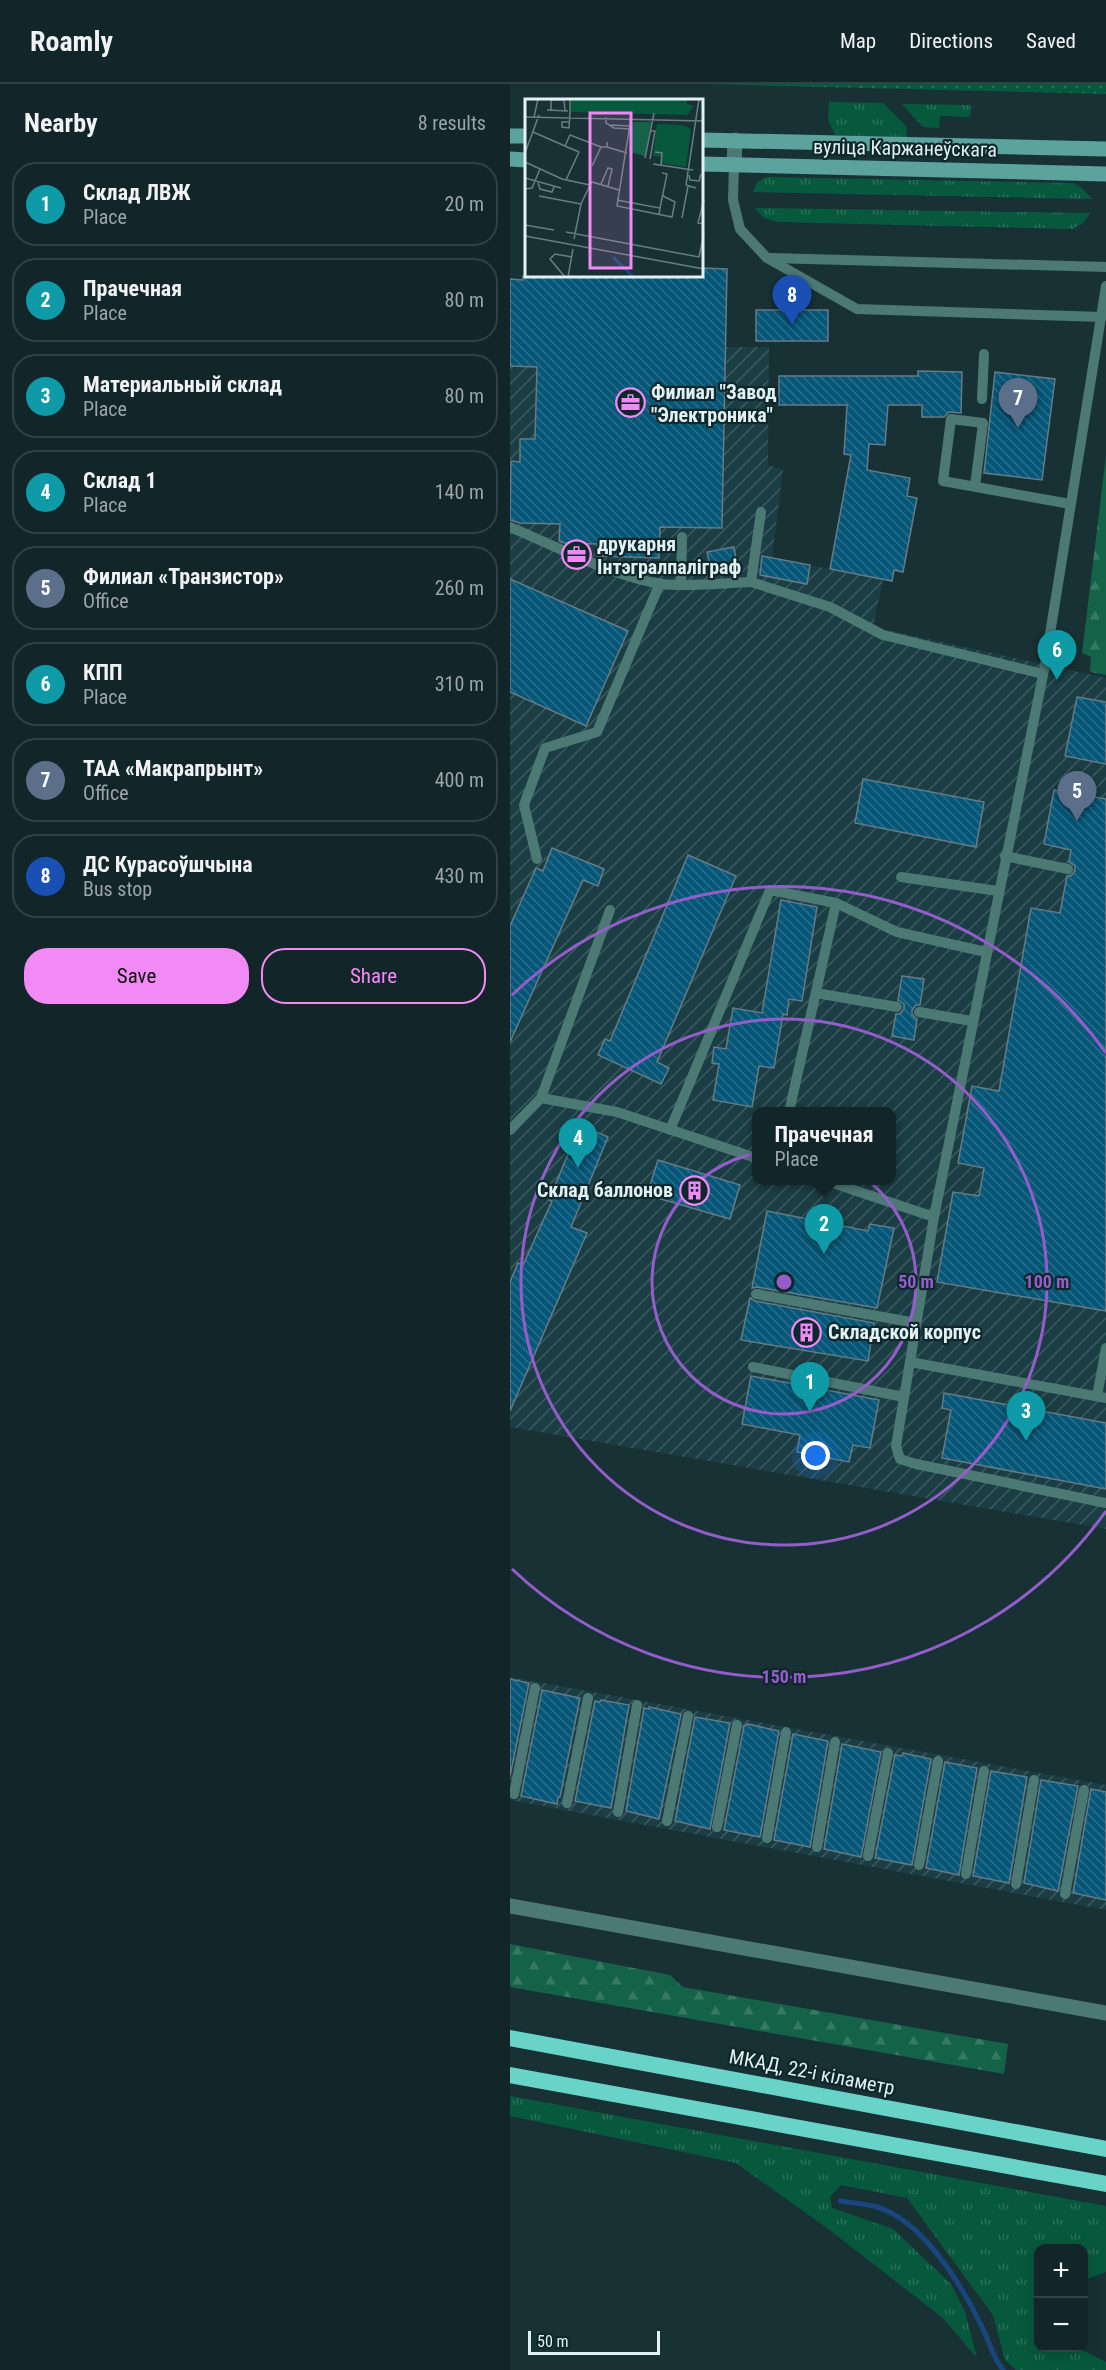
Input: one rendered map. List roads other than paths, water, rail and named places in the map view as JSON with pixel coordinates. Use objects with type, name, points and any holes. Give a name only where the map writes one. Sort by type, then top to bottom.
[{"type":"highway","name":"МКАД, 22-і кіламетр","points":[[510,2038],[1106,2149]]},
{"type":"highway","points":[[510,2075],[1106,2184]]},
{"type":"main road","name":"вуліца Каржанеўскага","points":[[704,140],[1106,149]]},
{"type":"main road","points":[[510,159],[525,160]]},
{"type":"main road","name":"вуліца Каржанеўскага","points":[[704,164],[1106,174]]},
{"type":"street","points":[[734,164],[735,140]]},
{"type":"street","points":[[510,1906],[1106,2013]]},
{"type":"lane","points":[[734,164],[733,200],[740,229],[767,258],[857,309],[1102,317]]},
{"type":"lane","points":[[767,258],[1106,267]]},
{"type":"lane","points":[[1106,286],[1043,674],[934,1217],[896,1446],[900,1459],[916,1464],[1106,1503]]},
{"type":"lane","points":[[982,399],[984,354]]},
{"type":"lane","points":[[975,486],[983,423],[951,419],[943,481],[1070,504]]},
{"type":"lane","points":[[751,582],[761,512]]},
{"type":"lane","points":[[510,527],[622,574],[660,583],[681,585],[751,582],[830,607],[883,635],[1043,674]]},
{"type":"lane","points":[[681,585],[682,537]]},
{"type":"lane","points":[[537,859],[524,805],[545,748],[597,732],[660,583]]},
{"type":"lane","points":[[1005,856],[1068,868]]},
{"type":"lane","points":[[901,877],[998,891]]},
{"type":"lane","points":[[670,1130],[770,890],[836,903],[897,932],[986,952]]},
{"type":"lane","points":[[790,1107],[836,903]]},
{"type":"lane","points":[[510,1130],[541,1098],[610,910]]},
{"type":"lane","points":[[816,993],[897,1008]]},
{"type":"lane","points":[[918,1012],[972,1021]]},
{"type":"lane","points":[[541,1098],[617,1112],[752,1157]]},
{"type":"lane","points":[[839,1185],[934,1217]]},
{"type":"lane","points":[[756,1294],[916,1323]]},
{"type":"lane","points":[[910,1362],[1102,1397],[1106,1348]]},
{"type":"lane","points":[[753,1367],[904,1397]]},
{"type":"lane","points":[[514,1794],[535,1688]]},
{"type":"lane","points":[[567,1803],[588,1698]]},
{"type":"lane","points":[[618,1812],[637,1705]]},
{"type":"lane","points":[[668,1821],[688,1716]]},
{"type":"lane","points":[[717,1827],[737,1725]]},
{"type":"lane","points":[[767,1838],[786,1732]]},
{"type":"lane","points":[[818,1847],[835,1742]]},
{"type":"lane","points":[[868,1856],[888,1753]]},
{"type":"lane","points":[[918,1865],[938,1761]]},
{"type":"lane","points":[[966,1874],[984,1770]]},
{"type":"lane","points":[[1016,1884],[1034,1780]]},
{"type":"lane","points":[[1065,1894],[1084,1790]]},
{"type":"waterway","points":[[840,2201],[877,2207],[894,2214],[925,2240],[963,2291],[1003,2370]]},
{"type":"place","name":"ДС Курасоўшчына","points":[[792,325]]},
{"type":"place","name":"Филиал \"Завод \"Электроника\"","points":[[630,403]]},
{"type":"place","name":"ТАА «Макрапрынт»","points":[[1018,428]]},
{"type":"place","name":"друкарня Інтэгралпаліграф","points":[[576,555]]},
{"type":"place","name":"КПП","points":[[1057,680]]},
{"type":"place","name":"Филиал «Транзистор»","points":[[1077,821]]},
{"type":"place","name":"Склад 1","points":[[578,1168]]},
{"type":"place","name":"Склад баллонов","points":[[694,1190]]},
{"type":"place","name":"Прачечная","points":[[824,1254]]},
{"type":"place","name":"Складской корпус","points":[[807,1332]]},
{"type":"place","name":"Склад ЛВЖ","points":[[810,1412]]},
{"type":"place","name":"Материальный склад","points":[[1026,1441]]}]
